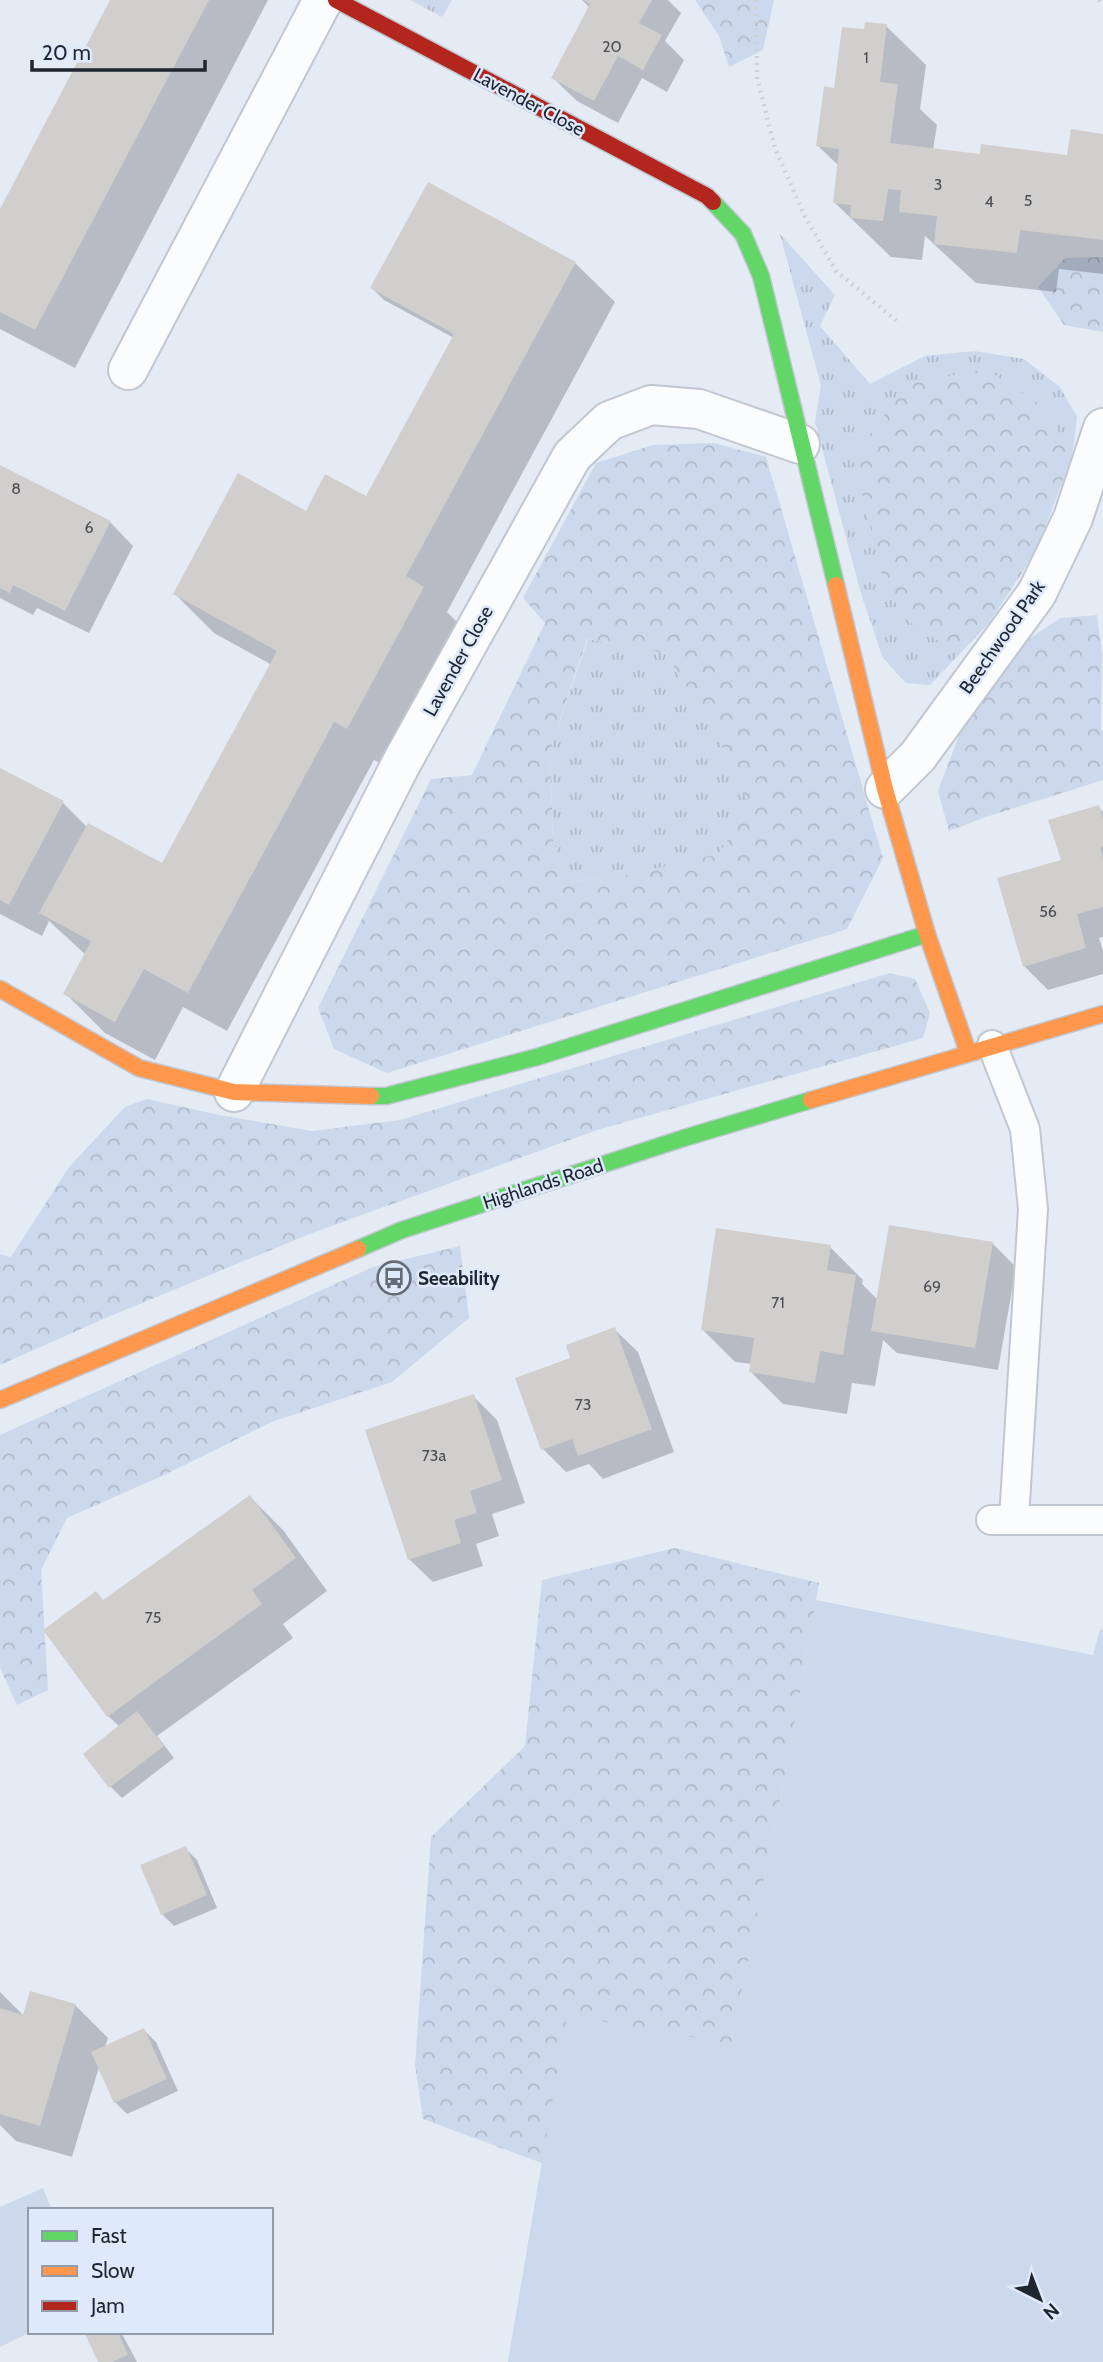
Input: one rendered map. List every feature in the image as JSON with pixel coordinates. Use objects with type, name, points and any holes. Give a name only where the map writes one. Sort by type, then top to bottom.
[{"type":"street","points":[[128,370],[323,0]]},
{"type":"street","name":"Lavender Close","points":[[336,0],[707,196],[743,234],[761,276],[885,789],[927,934],[980,1049]]},
{"type":"street","name":"Lavender Close","points":[[234,1092],[403,760],[572,456],[608,421],[651,405],[699,410],[800,444]]},
{"type":"street","name":"Beechwood Park","points":[[885,789],[918,756],[1037,593],[1073,518],[1103,428]]},
{"type":"street","points":[[0,989],[139,1068],[234,1092],[386,1096],[537,1057],[927,934]]},
{"type":"street","name":"Highlands Road","points":[[0,1399],[402,1230],[684,1138],[1103,1014]]},
{"type":"lane","points":[[980,1049],[1025,1129],[1033,1209],[1003,1520],[1103,1520]]},
{"type":"path","points":[[756,0],[757,78],[775,148],[804,215],[836,271],[898,322]]},
{"type":"path","points":[[1099,0],[1103,5]]},
{"type":"green space","points":[[410,0],[452,0],[442,17]]},
{"type":"green space","points":[[695,0],[774,0],[763,50],[729,67],[719,36]]},
{"type":"green space","points":[[780,234],[835,295],[820,326],[870,384],[925,356],[974,351],[1024,359],[1060,387],[1077,417],[1072,457],[989,623],[930,685],[906,683],[883,658],[862,597],[815,422],[821,386]]},
{"type":"green space","points":[[1103,257],[1103,332],[1064,325],[1038,287],[1065,258]]},
{"type":"green space","points":[[986,369],[1047,409],[1072,457],[1036,551],[989,623],[958,654],[908,621],[885,587],[853,457],[907,384]]},
{"type":"green space","points":[[714,443],[766,457],[883,858],[847,929],[387,1073],[334,1049],[318,1008],[431,779],[472,775],[545,623],[523,598],[596,463],[653,445]],"holes":[[[587,639],[665,653],[720,740],[751,806],[718,854],[623,876],[567,882],[553,840],[550,750]]]},
{"type":"green space","points":[[1097,615],[1102,654],[1103,780],[949,831],[938,791],[960,733],[1007,654],[1060,618]]},
{"type":"green space","points":[[588,639],[665,653],[720,740],[751,806],[718,855],[623,876],[567,882],[553,840],[550,750]]},
{"type":"green space","points":[[890,973],[915,979],[930,1013],[923,1038],[597,1130],[312,1233],[108,1317],[0,1365],[0,1254],[11,1257],[69,1167],[125,1107],[147,1099],[312,1131],[400,1120]]},
{"type":"green space","points":[[460,1246],[469,1318],[392,1382],[274,1421],[164,1475],[67,1518],[41,1570],[48,1690],[17,1705],[0,1668],[0,1435],[373,1267]]},
{"type":"green space","points":[[675,1548],[819,1583],[787,1768],[731,2044],[508,2362],[542,2163],[423,2119],[415,2065],[431,1837],[525,1746],[542,1580]]},
{"type":"green space","points":[[816,1600],[1093,1655],[1100,1629],[1103,1630],[1103,2362],[508,2362],[567,2015],[731,2044],[787,1768]]},
{"type":"green space","points":[[43,2188],[51,2208],[28,2208],[28,2333],[0,2347],[0,2207]]},
{"type":"building","points":[[110,0],[209,0],[35,330],[0,312],[0,209]]},
{"type":"building","points":[[583,0],[652,0],[639,23],[662,35],[643,70],[618,56],[594,101],[551,78],[590,4]]},
{"type":"building","points":[[865,22],[887,24],[880,82],[898,84],[890,143],[980,154],[981,144],[1067,155],[1071,129],[1103,134],[1103,240],[1020,230],[1017,253],[934,244],[937,216],[899,212],[901,190],[888,189],[883,221],[850,218],[851,205],[833,203],[839,149],[816,146],[824,86],[834,88],[842,27],[864,29]]},
{"type":"building","points":[[428,182],[576,262],[406,576],[424,587],[347,729],[334,722],[188,993],[144,969],[115,1022],[63,994],[91,941],[39,913],[88,823],[162,863],[277,651],[173,594],[238,473],[306,511],[325,474],[366,496],[454,334],[370,288]]},
{"type":"building","points":[[0,465],[111,521],[65,611],[13,585],[10,593],[0,588]]},
{"type":"building","points":[[0,768],[64,801],[9,905],[0,900]]},
{"type":"building","points":[[1099,805],[1103,818],[1103,846],[1100,847],[1103,858],[1103,907],[1077,914],[1086,948],[1023,967],[997,878],[1061,860],[1048,820]]},
{"type":"building","points":[[889,1225],[993,1242],[975,1348],[871,1331]]},
{"type":"building","points":[[716,1228],[831,1245],[827,1270],[856,1275],[843,1355],[820,1351],[815,1383],[749,1372],[754,1338],[701,1330]]},
{"type":"building","points":[[615,1327],[652,1429],[578,1456],[572,1439],[541,1450],[515,1378],[570,1358],[566,1345]]},
{"type":"building","points":[[474,1394],[502,1480],[470,1491],[477,1513],[454,1520],[461,1543],[408,1560],[365,1430]]},
{"type":"building","points":[[250,1495],[296,1558],[252,1590],[262,1604],[107,1717],[43,1630],[96,1591],[103,1600]]},
{"type":"building","points":[[137,1711],[164,1746],[109,1788],[83,1754]]},
{"type":"building","points":[[186,1846],[207,1895],[161,1915],[140,1865]]},
{"type":"building","points":[[30,1991],[76,2004],[40,2126],[0,2114],[0,2008],[23,2015]]},
{"type":"building","points":[[144,2028],[167,2079],[114,2103],[91,2052]]},
{"type":"building","points":[[85,2334],[119,2334],[128,2355],[112,2362],[98,2362]]},
{"type":"traffic: fast","points":[[713,202],[743,234],[761,276],[836,585]]},
{"type":"traffic: fast","points":[[371,1096],[386,1096],[537,1057],[927,934]]},
{"type":"traffic: fast","points":[[358,1249],[402,1230],[684,1138],[811,1100]]},
{"type":"traffic: slow","points":[[836,585],[885,789],[927,934],[968,1052]]},
{"type":"traffic: slow","points":[[0,989],[139,1068],[234,1092],[371,1096]]},
{"type":"traffic: slow","points":[[811,1100],[1103,1014]]},
{"type":"traffic: slow","points":[[0,1400],[358,1249]]},
{"type":"traffic: jam","points":[[336,0],[707,196],[713,202]]},
{"type":"place","name":"Seeability","points":[[394,1278]]}]
